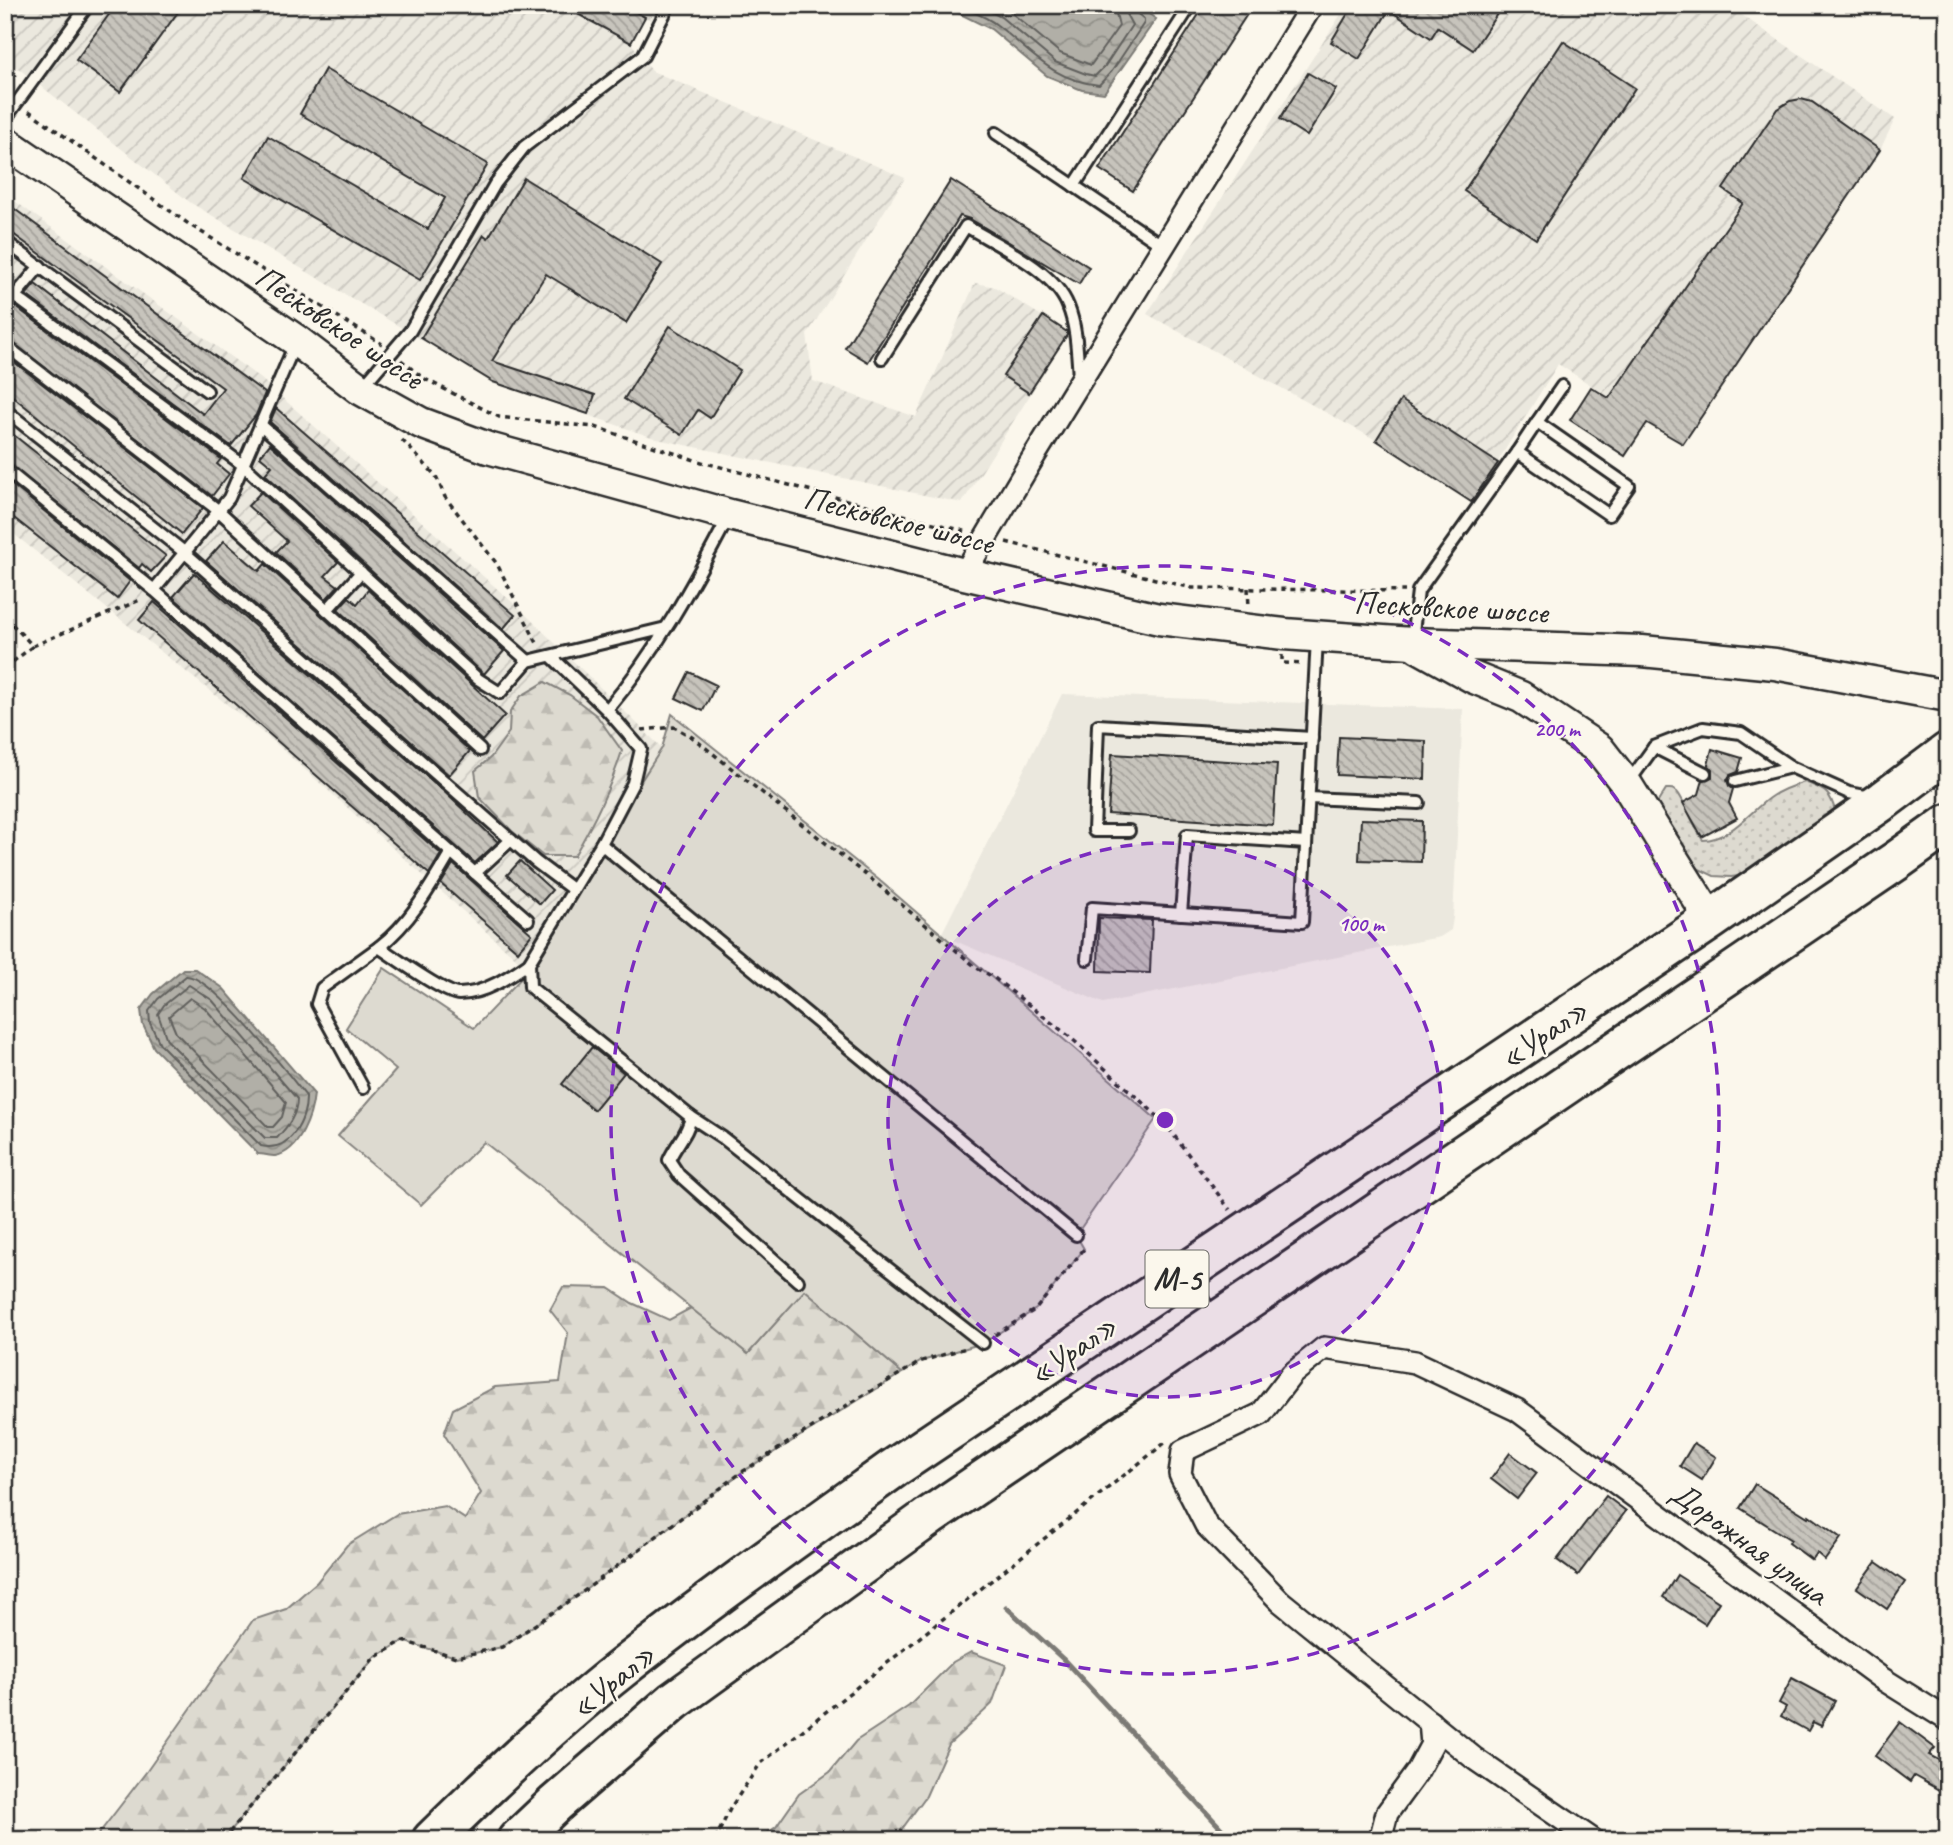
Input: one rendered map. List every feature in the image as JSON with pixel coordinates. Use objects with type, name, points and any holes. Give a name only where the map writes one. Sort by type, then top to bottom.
[{"type":"highway","name":"«Урал»","points":[[432,1840],[488,1785],[619,1671],[778,1551],[894,1468],[1711,919],[1884,800],[1948,752]]},
{"type":"highway","name":"«Урал»","points":[[517,1840],[674,1701],[930,1516],[1948,824]]},
{"type":"street","points":[[964,574],[1312,5]]},
{"type":"street","name":"Песковское шоссе","points":[[5,142],[297,341],[370,396],[421,423],[488,448],[730,515],[964,574],[1159,619],[1261,632],[1412,643],[1642,651],[1775,664],[1948,696]]},
{"type":"street","points":[[1412,643],[1472,677],[1521,697],[1600,749],[1711,919]]},
{"type":"street","points":[[1472,677],[1468,666],[1469,655],[1476,646]]},
{"type":"street","name":"Дорожная улица","points":[[1183,1451],[1261,1414],[1292,1374],[1324,1348],[1415,1362],[1517,1410],[1881,1678],[1948,1720]]},
{"type":"street","points":[[1183,1451],[1180,1474],[1206,1525],[1280,1601],[1475,1759],[1593,1840]]},
{"type":"street","points":[[1380,1840],[1387,1813],[1417,1772],[1432,1744],[1430,1722]]},
{"type":"lane","points":[[5,119],[88,5]]},
{"type":"lane","points":[[370,396],[392,352],[410,331],[495,184],[524,147],[643,56],[669,5]]},
{"type":"lane","points":[[1074,186],[1191,5]]},
{"type":"lane","points":[[996,133],[1163,246]]},
{"type":"lane","points":[[882,358],[965,226],[1053,281],[1068,304],[1075,332],[1079,383]]},
{"type":"lane","points":[[5,241],[207,391]]},
{"type":"lane","points":[[5,308],[40,266]]},
{"type":"lane","points":[[5,289],[243,465],[478,678],[499,693],[528,661],[666,628]]},
{"type":"lane","points":[[154,590],[229,498],[297,341]]},
{"type":"lane","points":[[5,345],[219,510],[480,750]]},
{"type":"lane","points":[[1412,643],[1418,591],[1562,386]]},
{"type":"lane","points":[[5,410],[184,552],[536,862],[572,889]]},
{"type":"lane","points":[[1517,452],[1609,515],[1629,486],[1536,422]]},
{"type":"lane","points":[[261,425],[528,661]]},
{"type":"lane","points":[[5,469],[154,590],[528,920]]},
{"type":"lane","points":[[607,710],[634,678],[666,628],[693,585],[730,515]]},
{"type":"lane","points":[[327,610],[361,572]]},
{"type":"lane","points":[[1087,959],[1092,908],[1302,922],[1317,635]]},
{"type":"lane","points":[[379,947],[456,994],[478,991],[512,975],[529,963],[601,844],[633,783],[640,749],[607,710],[551,656]]},
{"type":"lane","points":[[1129,831],[1094,831],[1098,725],[1312,738]]},
{"type":"lane","points":[[1626,785],[1654,747],[1703,728],[1741,733],[1791,767],[1849,793],[1884,800]]},
{"type":"lane","points":[[1654,747],[1706,773]]},
{"type":"lane","points":[[1735,781],[1791,767]]},
{"type":"lane","points":[[1309,798],[1419,803]]},
{"type":"lane","points":[[1181,914],[1187,835],[1306,843]]},
{"type":"lane","points":[[475,873],[511,840]]},
{"type":"lane","points":[[601,844],[1076,1235]]},
{"type":"lane","points":[[363,1088],[317,1004],[322,988],[390,938],[417,908],[451,852]]},
{"type":"lane","points":[[529,963],[530,987],[691,1117],[723,1138],[983,1343]]},
{"type":"lane","points":[[691,1117],[688,1131],[674,1147],[669,1160],[679,1175],[798,1281]]},
{"type":"lane","points":[[1184,1274],[1218,1320]]},
{"type":"path","points":[[5,67],[29,87],[29,111],[190,225],[377,339],[423,378],[499,417],[595,427],[698,461],[1192,588],[1418,591]]},
{"type":"path","points":[[370,396],[403,443],[436,476],[445,497],[497,564],[540,648],[551,656]]},
{"type":"path","points":[[5,668],[33,646],[136,603],[154,590]]},
{"type":"path","points":[[5,617],[33,646]]},
{"type":"path","points":[[626,732],[674,727],[692,737],[871,878],[976,968],[993,977],[1070,1037],[1164,1122],[1236,1217]]},
{"type":"path","points":[[223,1840],[374,1658],[403,1641],[456,1657],[502,1647],[580,1594],[742,1472],[817,1424],[922,1361],[983,1343],[1036,1309],[1084,1249],[1076,1235]]},
{"type":"path","points":[[715,1840],[731,1807],[760,1764],[1165,1442],[1183,1451]]},
{"type":"shaded area","points":[[5,5],[659,5],[651,20],[645,17],[631,43],[652,71],[905,178],[807,335],[813,381],[916,417],[975,283],[995,287],[1069,333],[962,503],[657,439],[493,382],[191,203],[5,58]]},
{"type":"shaded area","points":[[1347,5],[1727,5],[1895,119],[1880,150],[1683,444],[1558,364],[1472,503],[1376,440],[1147,314]]},
{"type":"shaded area","points":[[5,194],[260,378],[520,609],[662,748],[572,889],[529,970],[274,742],[5,527]]},
{"type":"shaded area","points":[[1062,694],[1463,709],[1451,930],[1440,937],[1103,1003],[941,935]]},
{"type":"green space","points":[[545,682],[570,695],[597,716],[622,751],[601,805],[574,856],[543,856],[512,831],[479,797],[475,771],[491,757],[509,732],[510,712],[521,696]]},
{"type":"green space","points":[[672,714],[879,880],[1156,1119],[1076,1235],[1084,1249],[1036,1309],[983,1343],[922,1361],[902,1373],[805,1290],[748,1354],[484,1142],[421,1205],[338,1136],[396,1070],[346,1028],[384,968],[474,1028],[529,970],[572,889],[662,748]]},
{"type":"green space","points":[[1805,782],[1825,792],[1835,811],[1746,875],[1714,876],[1697,868],[1679,848],[1656,805],[1666,789],[1674,790],[1680,796],[1703,840],[1713,839],[1739,824],[1773,795]]},
{"type":"green space","points":[[563,1287],[609,1288],[632,1303],[669,1320],[691,1308],[748,1354],[805,1289],[902,1373],[742,1472],[580,1594],[502,1647],[456,1657],[403,1641],[374,1658],[223,1840],[94,1840],[147,1771],[253,1620],[286,1609],[317,1582],[347,1545],[397,1514],[445,1506],[465,1519],[481,1493],[444,1434],[453,1409],[495,1387],[560,1382],[568,1333],[550,1310]]},
{"type":"green space","points":[[971,1652],[1006,1665],[992,1704],[949,1744],[926,1796],[894,1840],[757,1840],[776,1827],[799,1794],[830,1772],[856,1741],[909,1706],[953,1662]]},
{"type":"water","points":[[947,5],[1136,5],[1156,19],[1104,93],[1082,90],[1047,76],[991,29]]},
{"type":"water","points":[[183,969],[195,969],[223,988],[314,1094],[311,1112],[303,1131],[284,1153],[275,1156],[258,1154],[154,1048],[143,1025],[141,1010],[153,994]]},
{"type":"building","points":[[116,5],[183,5],[120,92],[76,60]]},
{"type":"building","points":[[561,5],[623,5],[645,17],[631,43]]},
{"type":"building","points":[[1205,5],[1253,5],[1133,191],[1099,169]]},
{"type":"building","points":[[1353,5],[1503,5],[1473,50],[1438,27],[1431,38],[1389,10],[1359,59],[1331,42]]},
{"type":"building","points":[[1563,41],[1635,88],[1536,239],[1464,191]]},
{"type":"building","points":[[325,69],[488,164],[420,280],[244,178],[268,136],[428,229],[445,198],[300,114]]},
{"type":"building","points":[[1308,73],[1336,89],[1307,136],[1280,119]]},
{"type":"building","points":[[1801,99],[1812,102],[1880,150],[1683,444],[1647,423],[1625,456],[1570,420],[1591,387],[1609,398],[1743,203],[1723,189],[1777,109],[1790,101]]},
{"type":"building","points":[[524,178],[662,264],[626,323],[546,274],[492,361],[595,395],[588,414],[493,382],[421,338],[484,235],[488,238]]},
{"type":"building","points":[[951,180],[1089,267],[1079,284],[970,219],[960,216],[868,362],[845,348]]},
{"type":"building","points":[[5,202],[265,393],[256,415],[231,446],[26,295],[35,284],[203,414],[223,388],[5,228]]},
{"type":"building","points":[[16,307],[221,459],[217,464],[229,474],[212,496],[5,337],[5,316]]},
{"type":"building","points":[[1043,316],[1067,332],[1067,335],[1029,393],[1003,376]]},
{"type":"building","points":[[670,326],[740,370],[710,418],[698,410],[682,435],[624,399]]},
{"type":"building","points":[[5,355],[203,508],[182,534],[5,390]]},
{"type":"building","points":[[1401,400],[1498,463],[1471,502],[1376,440]]},
{"type":"building","points":[[276,408],[515,615],[503,629],[270,422]]},
{"type":"building","points":[[5,428],[166,556],[151,572],[142,564],[139,568],[5,461]]},
{"type":"building","points":[[270,444],[504,651],[484,674],[265,474],[272,466],[260,456]]},
{"type":"building","points":[[5,479],[130,581],[117,599],[5,511]]},
{"type":"building","points":[[261,492],[338,562],[325,576],[338,586],[326,599],[276,552],[287,541],[248,506]]},
{"type":"building","points":[[224,541],[259,571],[265,564],[470,751],[449,775],[206,561]]},
{"type":"building","points":[[194,573],[498,842],[475,863],[173,597]]},
{"type":"building","points":[[368,590],[505,715],[482,741],[338,609],[349,597],[357,604]]},
{"type":"building","points":[[154,602],[441,854],[429,874],[139,620]]},
{"type":"building","points":[[689,672],[716,685],[703,711],[676,698]]},
{"type":"building","points":[[1339,737],[1426,741],[1425,779],[1337,775]]},
{"type":"building","points":[[1712,749],[1742,758],[1738,772],[1730,775],[1727,780],[1733,789],[1729,803],[1737,818],[1702,837],[1683,803],[1699,794],[1703,780],[1712,777],[1712,769],[1708,765]]},
{"type":"building","points":[[1112,754],[1277,764],[1273,825],[1108,814]]},
{"type":"building","points":[[1361,819],[1422,821],[1421,862],[1359,860]]},
{"type":"building","points":[[520,861],[552,890],[540,904],[507,875]]},
{"type":"building","points":[[453,864],[532,934],[518,951],[441,884]]},
{"type":"building","points":[[1099,918],[1152,920],[1150,973],[1098,971]]},
{"type":"building","points":[[592,1047],[624,1073],[594,1110],[562,1084]]},
{"type":"building","points":[[1694,1443],[1716,1457],[1702,1480],[1680,1466]]},
{"type":"building","points":[[1510,1453],[1537,1473],[1517,1499],[1491,1479]]},
{"type":"building","points":[[1755,1484],[1808,1517],[1809,1515],[1841,1538],[1825,1560],[1817,1553],[1812,1560],[1789,1543],[1791,1540],[1740,1508]]},
{"type":"building","points":[[1606,1496],[1626,1511],[1578,1575],[1557,1560]]},
{"type":"building","points":[[1876,1562],[1905,1582],[1887,1609],[1857,1588]]},
{"type":"building","points":[[1677,1575],[1719,1602],[1705,1624],[1663,1597]]},
{"type":"building","points":[[1792,1678],[1835,1701],[1821,1726],[1813,1722],[1808,1731],[1781,1716],[1786,1707],[1779,1703]]},
{"type":"building","points":[[1900,1722],[1935,1748],[1929,1755],[1948,1765],[1948,1795],[1914,1776],[1910,1782],[1875,1756]]},
{"type":"waterway","points":[[1006,1607],[1063,1659],[1232,1840]]}]
